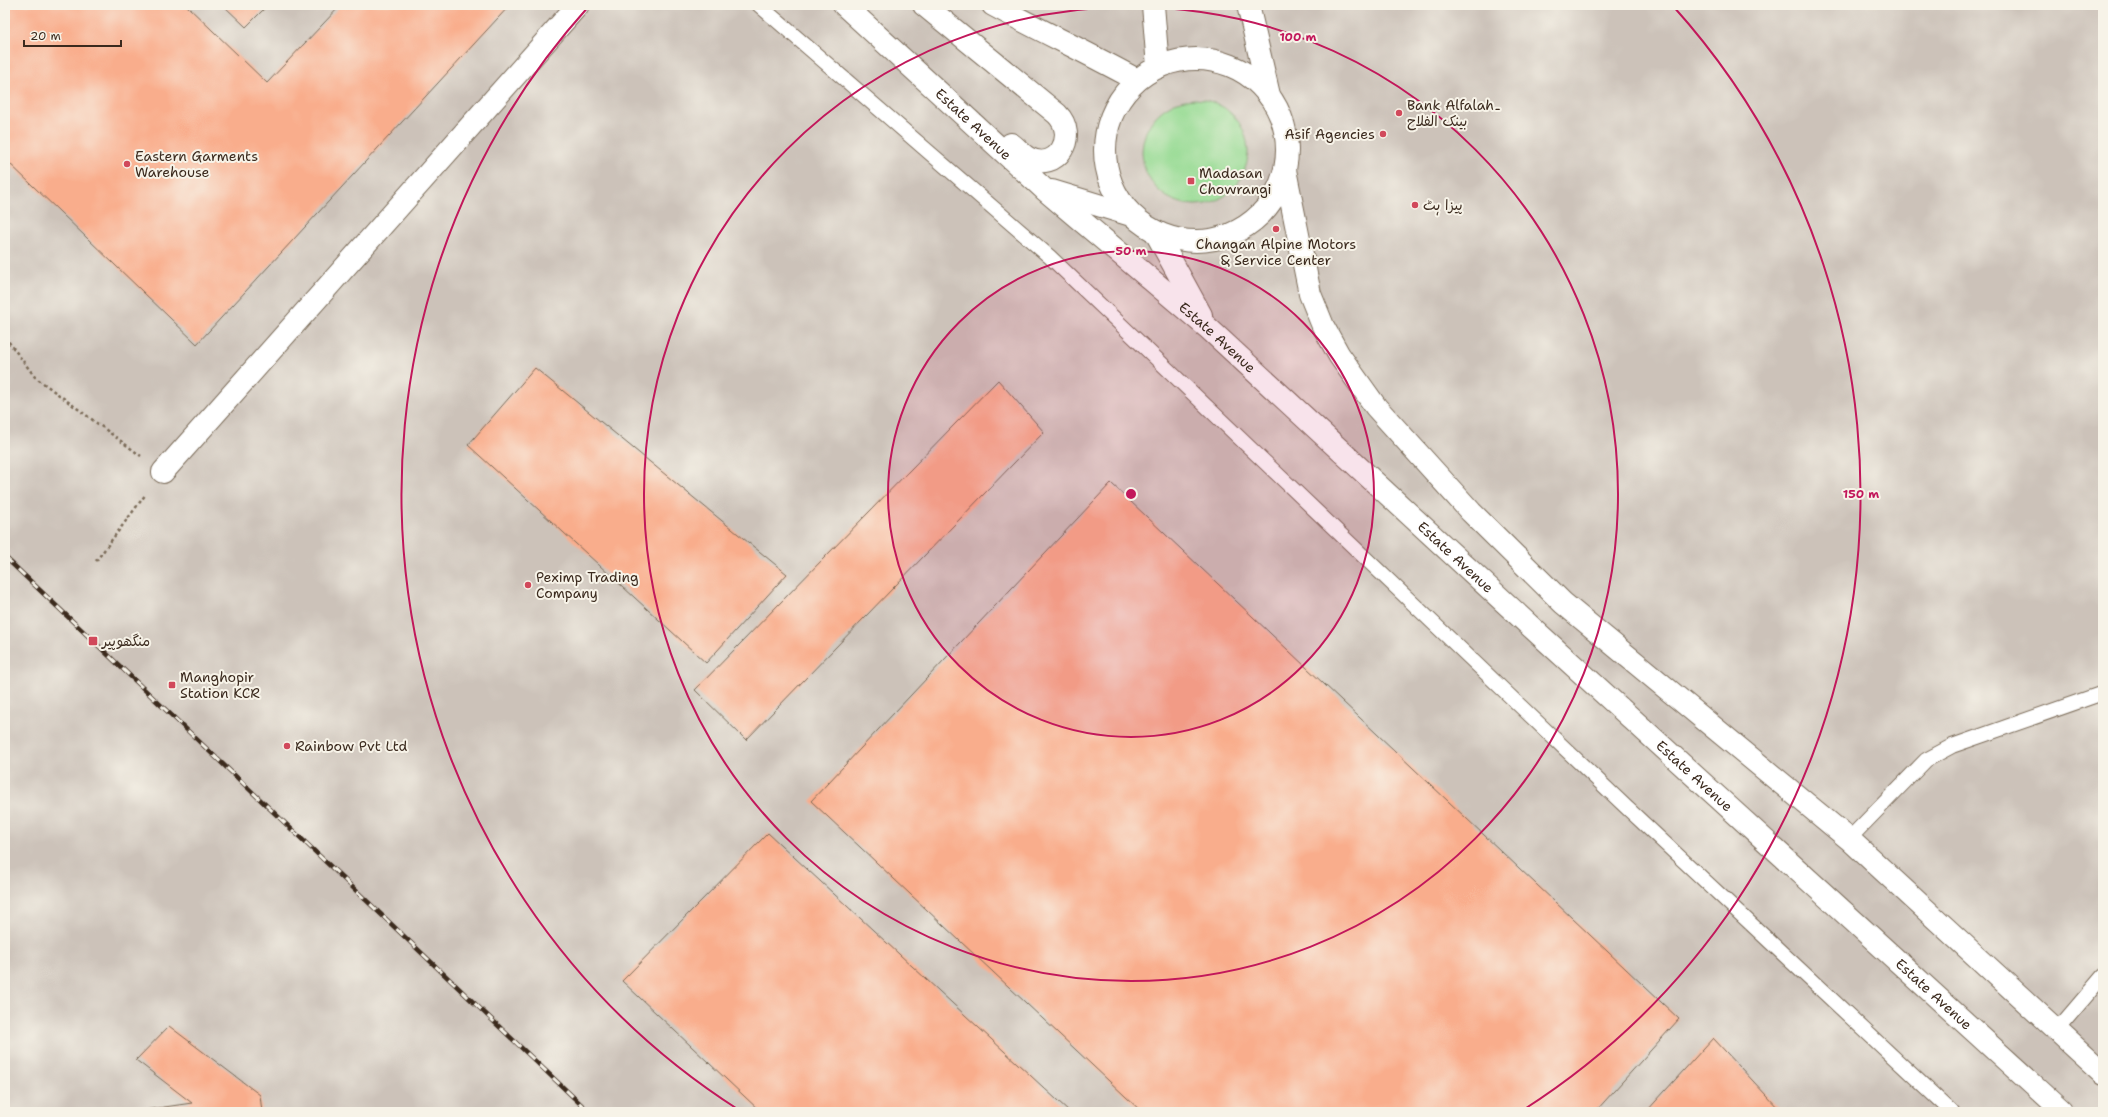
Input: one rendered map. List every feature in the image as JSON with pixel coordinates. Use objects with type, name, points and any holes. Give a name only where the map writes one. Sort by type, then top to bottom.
[{"type":"main road","points":[[163,472],[578,5]]},
{"type":"main road","name":"Estate Avenue","points":[[844,5],[1044,189],[1207,327],[1534,630],[2063,1112]]},
{"type":"main road","points":[[924,5],[1063,120],[1067,137],[1065,145],[1060,153],[1045,161],[1027,158],[983,118],[931,84]]},
{"type":"main road","points":[[993,5],[1035,28],[1084,51],[1137,80]]},
{"type":"main road","points":[[1153,5],[1158,67]]},
{"type":"main road","points":[[1248,5],[1268,95]]},
{"type":"main road","points":[[1187,59],[1218,61],[1246,74],[1268,95],[1279,112],[1285,131],[1287,151],[1285,170],[1275,196],[1258,218],[1235,233],[1209,241],[1182,241],[1156,233],[1131,215],[1113,190],[1105,161],[1107,131],[1117,103],[1137,80],[1158,67],[1187,59]]},
{"type":"main road","points":[[1285,170],[1310,294],[1323,326],[1339,355],[1376,407],[1471,512],[1563,603],[1849,839],[2103,1073]]},
{"type":"main road","points":[[1044,189],[1131,215]]},
{"type":"main road","points":[[1156,233],[1207,327]]},
{"type":"lane","points":[[759,5],[1050,257],[1620,801],[1952,1112]]},
{"type":"lane","points":[[1849,839],[1926,760],[1952,746],[2103,693]]},
{"type":"lane","points":[[2057,1030],[2103,976]]},
{"type":"path","points":[[5,337],[36,377],[163,472],[96,561]]},
{"type":"shaded area","points":[[5,5],[2103,5],[2103,1112],[5,1112]]},
{"type":"green space","points":[[1195,99],[1215,103],[1233,114],[1244,132],[1248,152],[1244,172],[1233,190],[1215,201],[1195,205],[1175,201],[1157,190],[1146,172],[1142,152],[1146,132],[1157,114],[1175,103]]},
{"type":"building","points":[[5,5],[186,5],[267,83],[341,5],[510,5],[197,344],[5,159]]},
{"type":"building","points":[[223,5],[268,5],[246,27]]},
{"type":"building","points":[[535,368],[787,574],[706,663],[468,445]]},
{"type":"building","points":[[998,380],[1044,432],[746,740],[695,690]]},
{"type":"building","points":[[1111,483],[1679,1019],[1595,1112],[1142,1112],[811,801]]},
{"type":"building","points":[[768,833],[1070,1112],[761,1112],[622,981]]},
{"type":"building","points":[[169,1026],[260,1095],[262,1112],[130,1112],[192,1103],[136,1060]]},
{"type":"building","points":[[1713,1038],[1780,1110],[1778,1112],[1646,1112]]},
{"type":"railway","points":[[5,557],[589,1112]]},
{"type":"place","name":"Bank Alfalah۔ بینک الفلاح","points":[[1399,113]]},
{"type":"place","name":"Asif Agencies","points":[[1383,134]]},
{"type":"place","name":"Eastern Garments Warehouse","points":[[127,164]]},
{"type":"place","name":"Madasan Chowrangi","points":[[1191,181]]},
{"type":"place","name":"پیزا ہٹ","points":[[1415,205]]},
{"type":"place","name":"Changan Alpine Motors & Service Center","points":[[1276,229]]},
{"type":"place","name":"Peximp Trading Company","points":[[528,585]]},
{"type":"place","name":"منگھوپیر","points":[[93,641]]},
{"type":"place","name":"Manghopir Station KCR","points":[[172,685]]},
{"type":"place","name":"Rainbow Pvt Ltd","points":[[287,746]]}]
